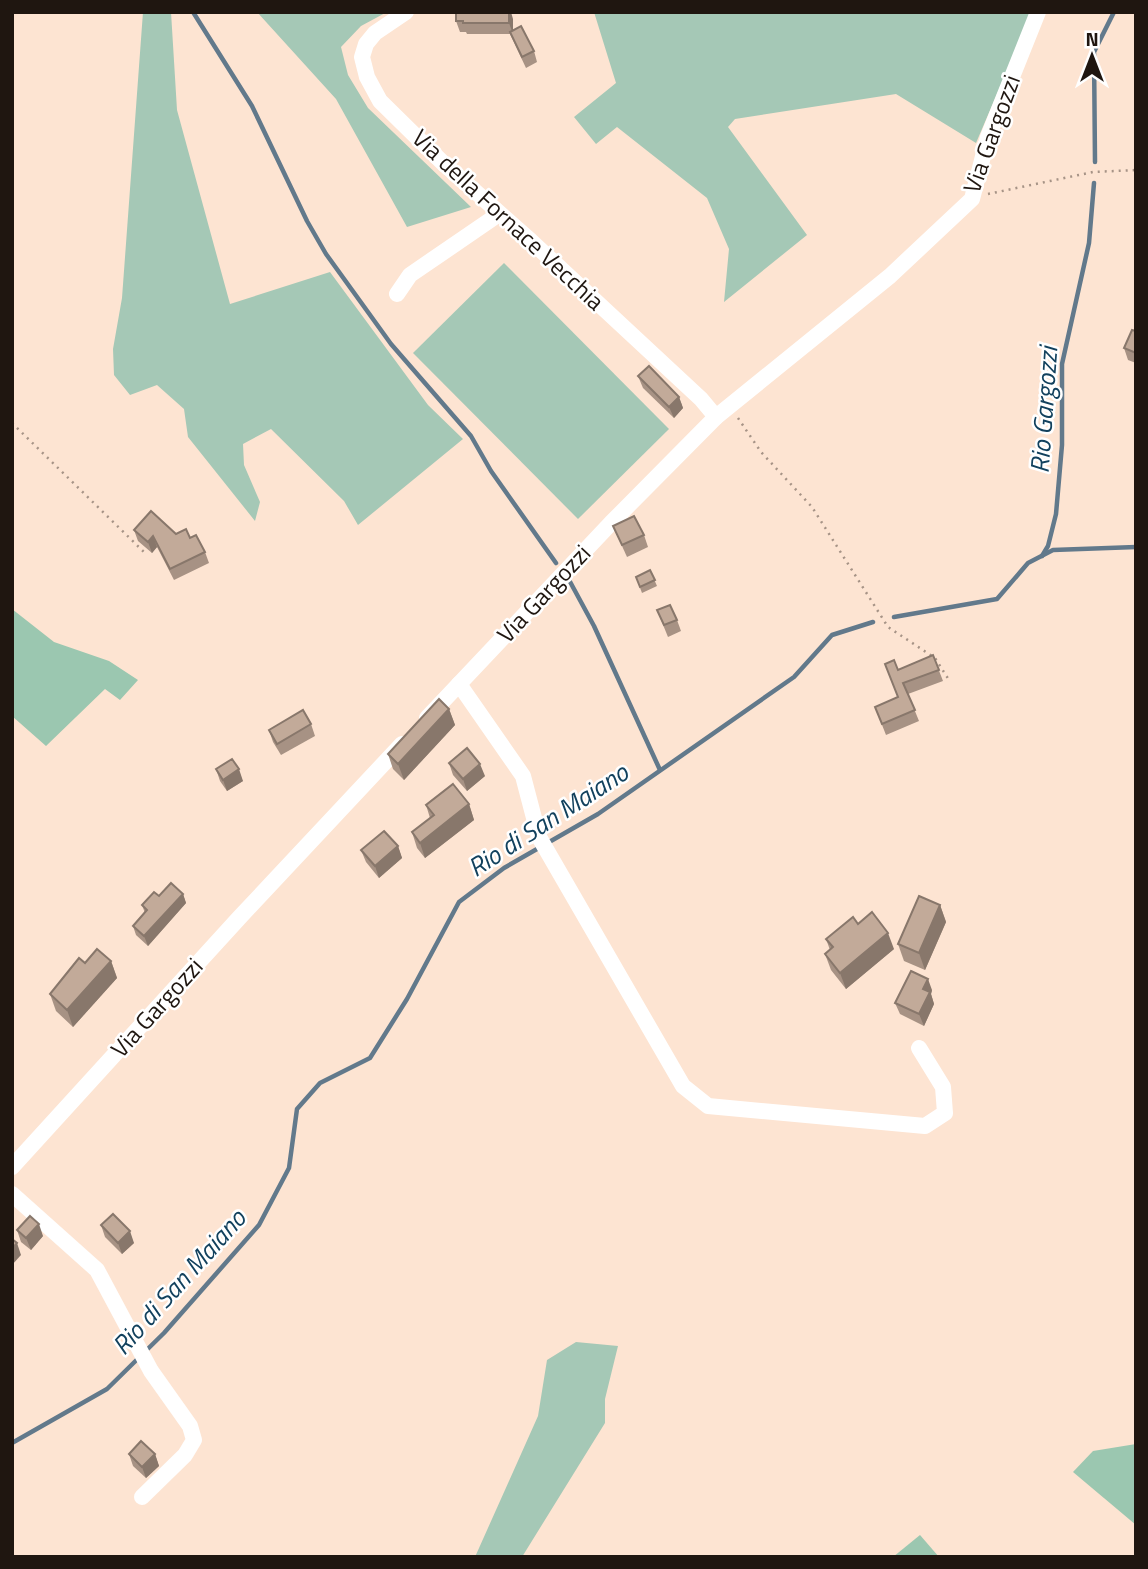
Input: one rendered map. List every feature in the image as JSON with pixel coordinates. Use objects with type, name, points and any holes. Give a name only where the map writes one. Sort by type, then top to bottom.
[{"type":"street","name":"Via della Fornace Vecchia","points":[[406,12],[374,33],[366,44],[362,57],[367,77],[380,101],[442,162],[701,398],[716,417]]},
{"type":"street","name":"Via Gargozzi","points":[[12,1167],[239,918],[611,523],[716,417],[890,276],[972,199],[988,137],[1038,12]]},
{"type":"street","points":[[397,294],[410,275],[499,214]]},
{"type":"street","points":[[459,684],[523,776],[543,845],[683,1086],[708,1106],[925,1126],[945,1113],[943,1087],[919,1048]]},
{"type":"street","points":[[12,1194],[97,1270],[142,1355],[190,1426],[194,1440],[185,1455],[142,1497]]},
{"type":"path","points":[[972,199],[1002,190],[1093,172],[1136,170]]},
{"type":"path","points":[[730,407],[761,452],[811,507],[888,627],[935,658],[948,680]]},
{"type":"path","points":[[12,423],[147,555]]},
{"type":"green space","points":[[143,12],[171,12],[177,110],[230,304],[330,272],[428,405],[463,439],[358,525],[344,501],[271,429],[243,444],[244,465],[260,502],[255,521],[188,437],[184,409],[157,385],[130,395],[114,375],[113,349],[122,298]]},
{"type":"green space","points":[[257,12],[387,12],[361,26],[341,47],[348,75],[368,108],[471,207],[407,227],[336,99]]},
{"type":"green space","points":[[594,12],[1032,12],[976,143],[896,94],[735,119],[728,127],[807,235],[724,302],[729,249],[707,198],[617,127],[596,144],[574,117],[616,83]]},
{"type":"green space","points":[[504,263],[669,429],[578,519],[413,353]]},
{"type":"green space","points":[[12,609],[54,642],[109,661],[138,680],[120,700],[105,689],[46,746],[12,716]]},
{"type":"green space","points":[[576,1342],[618,1346],[605,1399],[605,1423],[522,1557],[475,1557],[538,1416],[547,1360]]},
{"type":"green space","points":[[1136,1444],[1136,1525],[1073,1472],[1093,1451]]},
{"type":"green space","points":[[920,1535],[939,1557],[893,1557]]},
{"type":"building","points":[[456,12],[509,12],[509,23],[463,23],[456,21]]},
{"type":"building","points":[[521,26],[534,51],[522,57],[510,32]]},
{"type":"building","points":[[1132,330],[1136,331],[1136,353],[1124,348]]},
{"type":"building","points":[[649,366],[679,397],[669,407],[638,376]]},
{"type":"building","points":[[151,511],[176,534],[186,529],[190,538],[196,535],[205,552],[170,569],[153,536],[148,542],[134,530]]},
{"type":"building","points":[[634,516],[644,535],[622,545],[613,526]]},
{"type":"building","points":[[650,570],[655,580],[640,587],[636,577]]},
{"type":"building","points":[[670,605],[677,620],[664,625],[657,610]]},
{"type":"building","points":[[933,655],[939,670],[903,683],[915,710],[882,724],[875,707],[898,697],[885,664],[894,660],[898,670]]},
{"type":"building","points":[[439,699],[449,709],[398,764],[388,754]]},
{"type":"building","points":[[303,710],[311,724],[277,744],[269,730]]},
{"type":"building","points":[[467,748],[480,764],[463,779],[449,763]]},
{"type":"building","points":[[232,759],[239,769],[223,780],[216,769]]},
{"type":"building","points":[[453,784],[469,804],[420,843],[412,832],[434,815],[426,805]]},
{"type":"building","points":[[384,831],[398,846],[375,866],[361,850]]},
{"type":"building","points":[[171,883],[183,894],[144,936],[133,926],[147,910],[142,905],[154,892],[159,896]]},
{"type":"building","points":[[919,896],[940,905],[919,953],[898,944]]},
{"type":"building","points":[[872,912],[888,933],[840,973],[825,954],[833,947],[826,939],[853,917],[858,924]]},
{"type":"building","points":[[97,949],[111,961],[67,1010],[50,994],[79,958],[85,963]]},
{"type":"building","points":[[911,971],[928,979],[923,989],[930,992],[919,1014],[895,1003]]},
{"type":"building","points":[[113,1214],[130,1231],[118,1243],[101,1225]]},
{"type":"building","points":[[30,1216],[39,1224],[26,1238],[17,1230]]},
{"type":"building","points":[[141,1441],[155,1454],[142,1467],[129,1454]]},
{"type":"waterway","points":[[193,12],[252,106],[307,221],[326,254],[391,344],[471,436],[491,471],[556,563]]},
{"type":"waterway","name":"Rio Gargozzi","points":[[1095,162],[1094,52],[1114,12]]},
{"type":"waterway","name":"Rio Gargozzi","points":[[1042,556],[1048,546],[1056,514],[1062,445],[1062,364],[1089,243],[1094,183]]},
{"type":"waterway","name":"Rio di San Maiano","points":[[894,617],[997,599],[1028,563],[1053,550],[1136,547]]},
{"type":"waterway","points":[[568,578],[594,626],[660,770]]},
{"type":"waterway","name":"Rio di San Maiano","points":[[12,1443],[107,1389],[164,1333],[259,1225],[289,1168],[297,1109],[320,1083],[370,1058],[407,999],[459,902],[504,868],[598,814],[794,677],[832,635],[873,622]]}]
